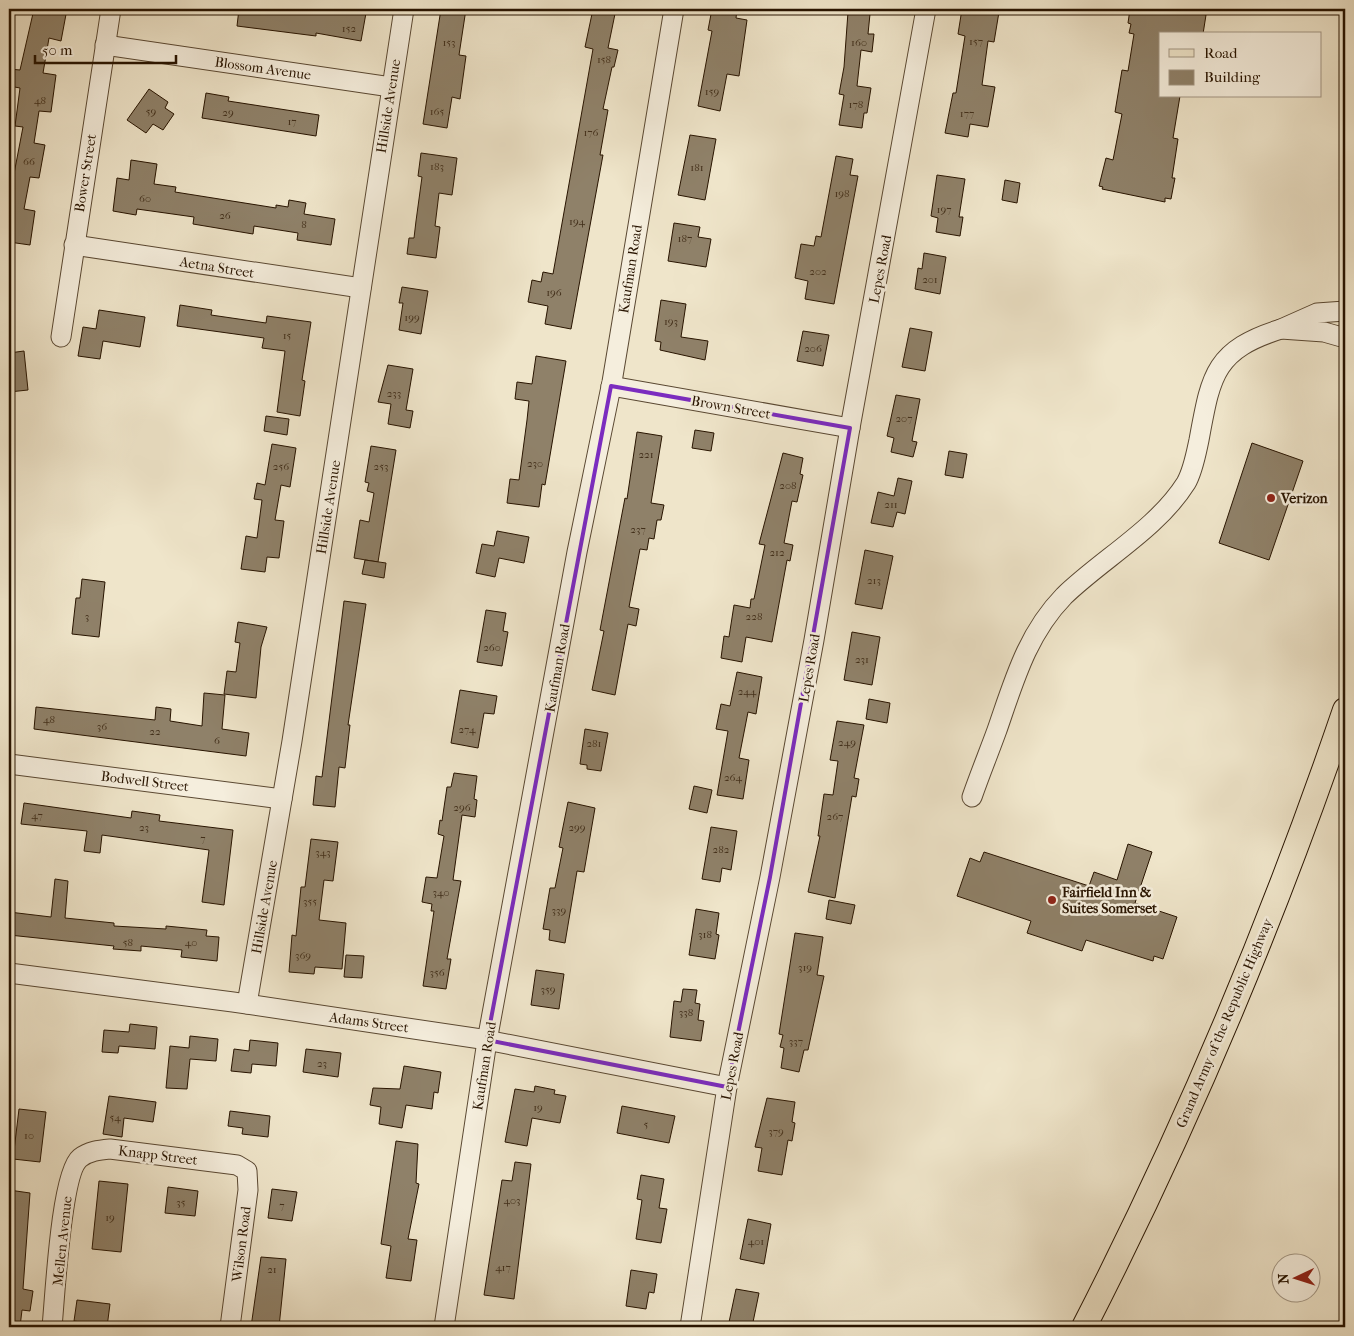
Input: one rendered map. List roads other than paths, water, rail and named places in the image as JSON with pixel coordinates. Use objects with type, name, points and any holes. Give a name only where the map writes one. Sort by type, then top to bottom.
[{"type":"main road","name":"Grand Army of the Republic Highway","points":[[1084,1327],[1125,1245],[1231,1012],[1296,850],[1345,710]]},
{"type":"street","name":"Bower Street","points":[[61,337],[111,9]]},
{"type":"street","name":"Hillside Avenue","points":[[247,1004],[282,799],[404,9]]},
{"type":"street","name":"Kaufman Road","points":[[444,1327],[487,1040],[546,729],[576,552],[611,386],[674,9]]},
{"type":"street","name":"Lepes Road","points":[[690,1327],[727,1086],[772,868],[926,9]]},
{"type":"street","name":"Blossom Avenue","points":[[105,45],[391,87]]},
{"type":"street","name":"Aetna Street","points":[[74,245],[360,288]]},
{"type":"street","points":[[972,797],[1020,660],[1040,624],[1064,596],[1170,504],[1187,482],[1195,457],[1212,385],[1217,370],[1226,358],[1247,341],[1282,329],[1316,313],[1345,311]]},
{"type":"street","points":[[1282,329],[1324,332],[1345,338]]},
{"type":"street","name":"Brown Street","points":[[611,386],[850,428]]},
{"type":"street","name":"Bodwell Street","points":[[9,764],[282,799]]},
{"type":"street","name":"Adams Street","points":[[9,973],[247,1004],[487,1040],[727,1086]]},
{"type":"street","name":"Knapp Street","points":[[80,1158],[91,1151],[110,1149],[237,1165]]},
{"type":"street","name":"Mellen Avenue","points":[[52,1327],[66,1194],[72,1170],[80,1158]]},
{"type":"street","name":"Wilson Road","points":[[230,1327],[248,1190],[247,1172],[237,1165]]},
{"type":"place","name":"Verizon","points":[[1271,498]]},
{"type":"place","name":"Fairfield Inn & Suites Somerset","points":[[1052,900]]}]
